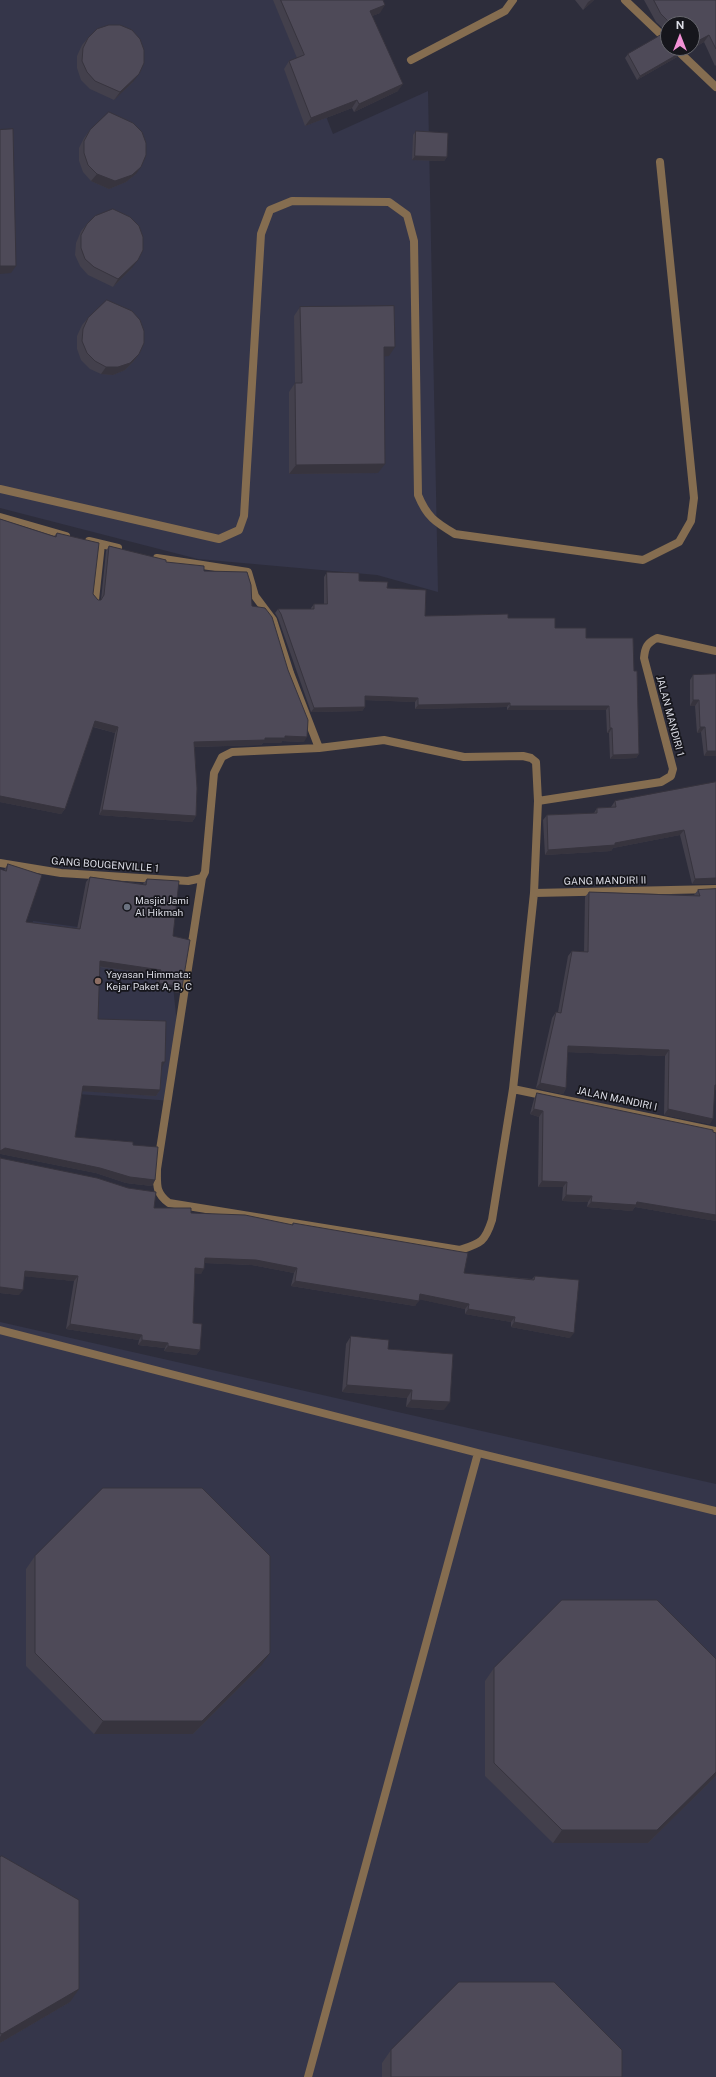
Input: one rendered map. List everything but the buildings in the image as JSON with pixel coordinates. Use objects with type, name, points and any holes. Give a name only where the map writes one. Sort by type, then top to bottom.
[{"type":"street","points":[[411,60],[505,11],[513,0]]},
{"type":"street","points":[[625,0],[660,33]]},
{"type":"street","points":[[684,56],[716,87]]},
{"type":"street","points":[[0,489],[219,539],[239,530],[244,516],[261,234],[270,210],[292,201],[389,202],[407,215],[414,241],[418,495],[424,511],[433,520],[455,534],[643,560],[679,542],[691,520],[694,498],[660,162]]},
{"type":"street","points":[[0,517],[77,539],[124,550]]},
{"type":"street","points":[[95,600],[101,544]]},
{"type":"street","points":[[147,555],[170,561],[248,572],[255,596],[273,620],[290,673],[319,748]]},
{"type":"street","name":"JALAN MANDIRI 1","points":[[538,800],[660,782],[671,776],[674,769],[644,658],[645,648],[650,642],[657,638],[716,651]]},
{"type":"street","points":[[384,740],[464,757],[523,756],[531,758],[536,762],[538,800],[537,853],[534,893],[513,1089],[492,1220],[487,1236],[477,1244],[460,1250],[169,1203],[155,1192],[157,1187],[157,1169],[204,875],[214,772],[222,757],[232,752],[319,748],[384,740]]},
{"type":"street","name":"GANG BOUGENVILLE 1","points":[[0,863],[61,873],[188,881],[204,875]]},
{"type":"street","name":"GANG MANDIRI II","points":[[534,893],[716,889]]},
{"type":"street","name":"JALAN MANDIRI I","points":[[513,1089],[716,1130]]},
{"type":"street","points":[[0,1330],[478,1453],[716,1511]]},
{"type":"street","points":[[308,2077],[478,1453]]},
{"type":"shaded area","points":[[0,0],[280,0],[333,134],[428,91],[438,592],[377,575],[198,559],[0,508]]},
{"type":"shaded area","name":"Yayasan Himmata: Kejar Paket A, B, C","points":[[33,921],[168,939],[177,1024],[172,1101],[10,1089]]},
{"type":"shaded area","points":[[0,1322],[716,1484],[716,2077],[0,2077]]},
{"type":"place","name":"Masjid Jami Al Hikmah","points":[[127,907]]},
{"type":"place","name":"Yayasan Himmata: Kejar Paket A, B, C","points":[[98,981]]}]
